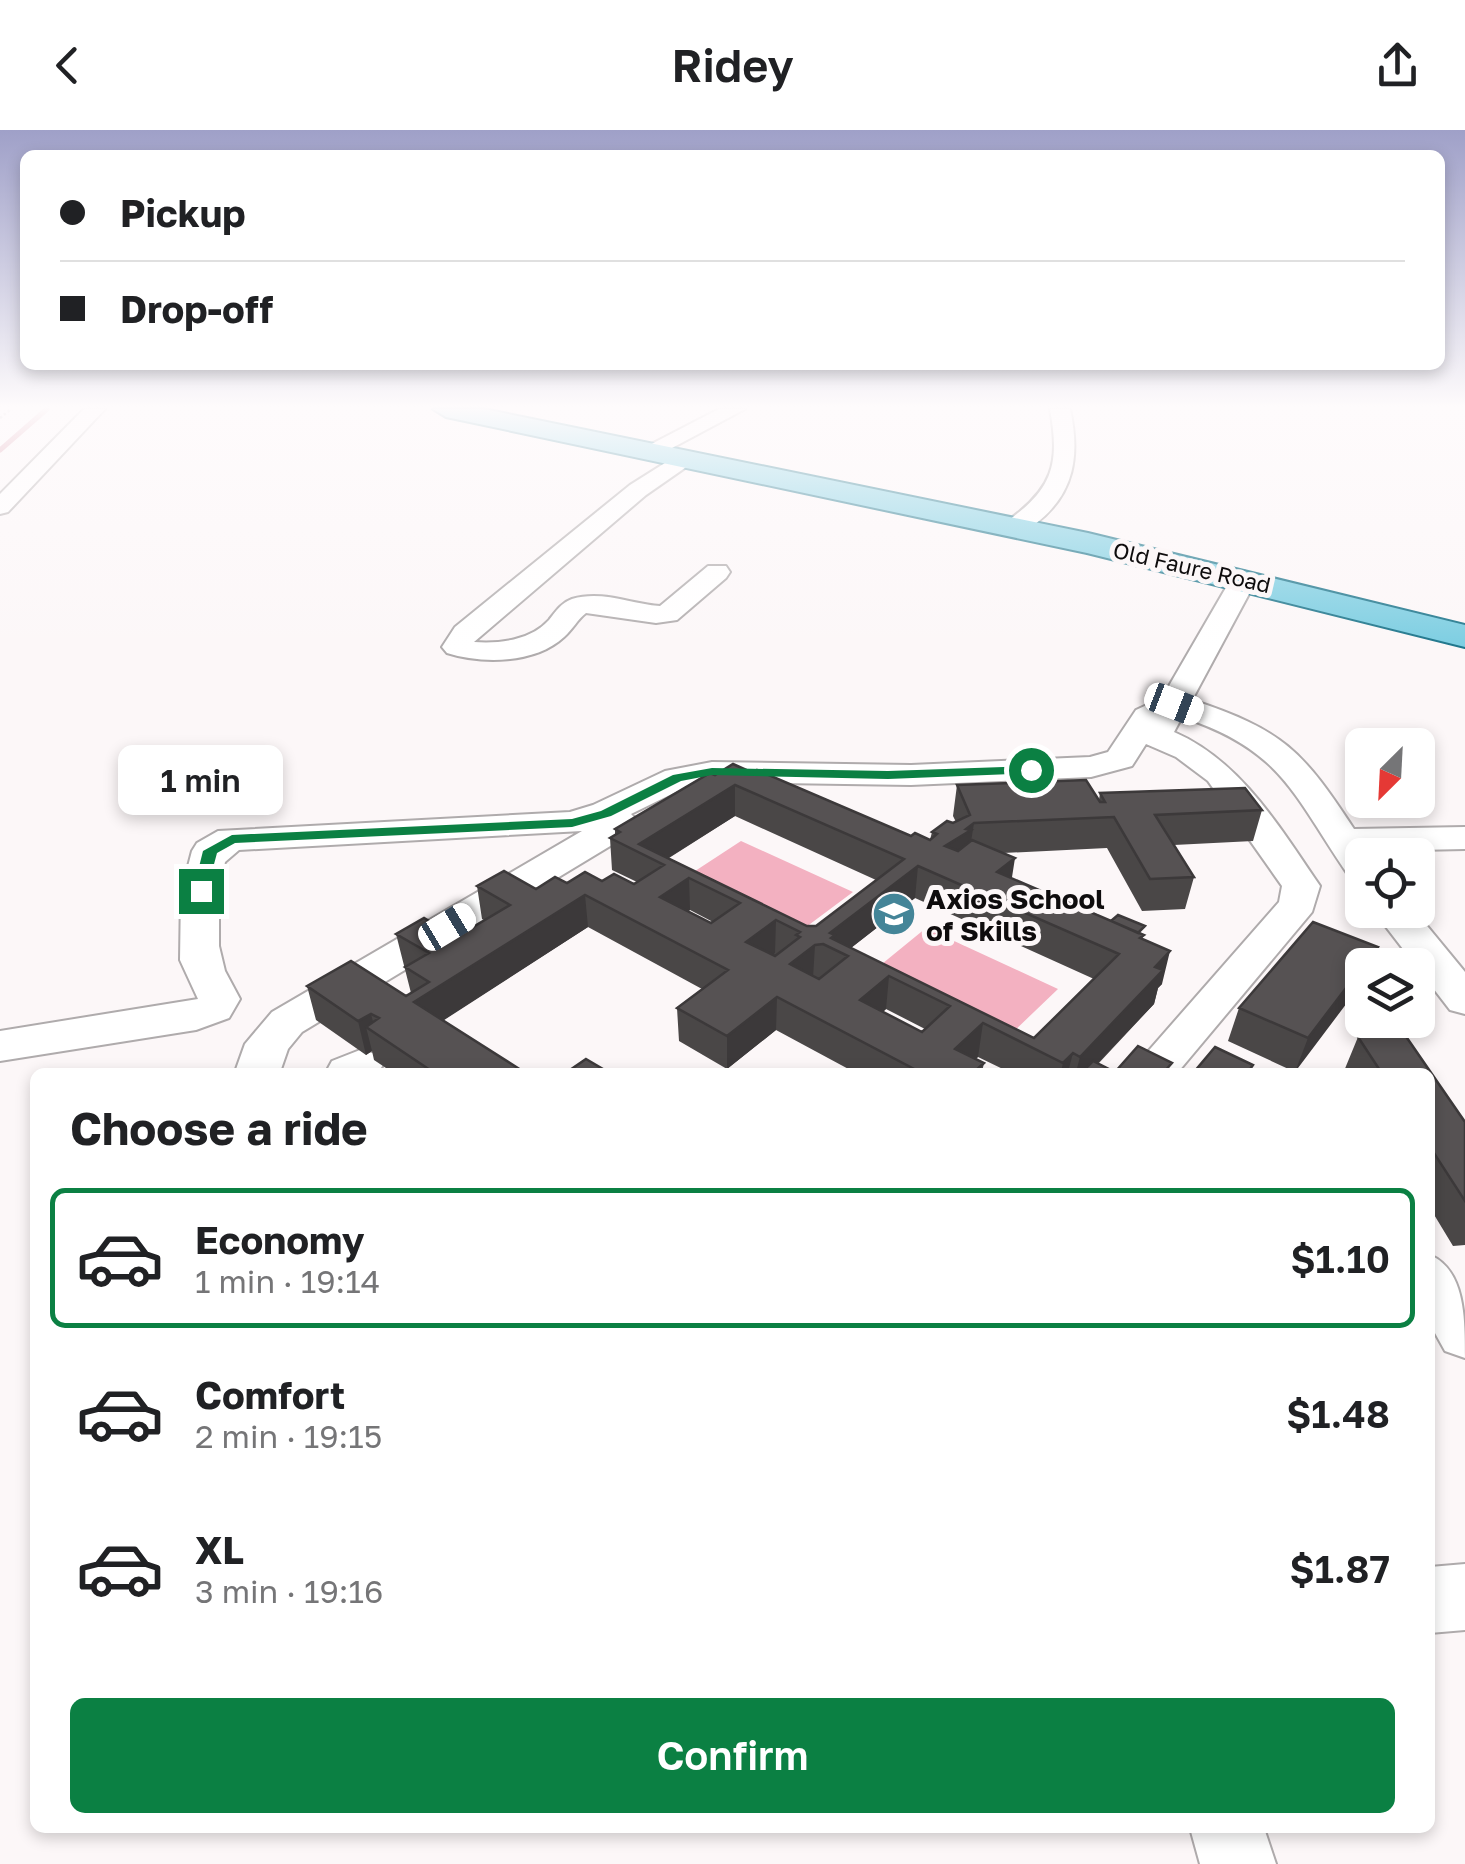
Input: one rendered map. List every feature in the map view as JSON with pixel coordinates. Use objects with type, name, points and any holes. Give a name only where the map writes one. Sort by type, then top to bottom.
[{"type":"main road","name":"Old Faure Road","points":[[837,490],[1244,579],[1465,636]]},
{"type":"street","points":[[638,490],[465,633],[457,647],[490,650],[536,640],[584,605],[668,614],[717,572]]},
{"type":"street","points":[[1015,527],[1037,513],[1054,490]]},
{"type":"street","points":[[259,1068],[267,1044],[288,1022],[682,789],[729,781],[888,786],[1120,776],[1137,769],[1244,579]]},
{"type":"street","points":[[0,1046],[196,1016],[214,1008],[219,999],[204,970],[200,948],[201,891],[210,851],[232,839],[572,823],[606,814],[677,778],[712,772],[896,775],[1091,767],[1120,760],[1147,718],[1258,737],[1303,782],[1345,842]]},
{"type":"street","points":[[1156,1068],[1298,904],[1301,886],[1220,774],[1188,750],[1165,720]]},
{"type":"street","points":[[1435,842],[1465,838]]},
{"type":"street","points":[[1407,928],[1465,1000]]},
{"type":"street","points":[[1435,1284],[1465,1335]]},
{"type":"street","points":[[1435,1599],[1465,1596]]},
{"type":"street","points":[[1229,1833],[1238,1864]]},
{"type":"shaded area","points":[[741,841],[853,892],[802,930],[689,875]]},
{"type":"shaded area","points":[[926,928],[1058,989],[1011,1034],[877,968]]},
{"type":"building","points":[[733,764],[753,773],[757,770],[911,836],[915,833],[930,840],[937,834],[932,832],[947,821],[953,823],[970,815],[957,785],[1086,780],[1100,802],[1105,802],[1100,793],[1245,788],[1262,810],[1155,815],[1194,877],[1150,879],[1114,817],[974,823],[966,829],[971,830],[945,846],[958,851],[972,840],[1015,858],[997,872],[1144,935],[1140,938],[1170,951],[1155,967],[1163,970],[1080,1057],[1073,1053],[1063,1063],[983,1023],[955,1049],[984,1063],[978,1068],[912,1068],[777,997],[727,1036],[677,1008],[728,970],[585,895],[414,1002],[518,1068],[427,1068],[366,1027],[379,1018],[371,1014],[358,1021],[307,986],[351,961],[406,996],[429,982],[405,967],[429,953],[396,934],[424,918],[456,937],[510,905],[477,886],[504,871],[536,889],[555,877],[567,883],[585,872],[602,881],[614,874],[634,884],[664,865],[610,838],[620,832],[615,829],[710,773],[715,775]],"holes":[[[735,785],[904,859],[816,926],[807,926],[639,844]],[[918,866],[1119,954],[1034,1038],[831,938],[835,935],[830,933]],[[689,878],[740,903],[711,923],[660,897]],[[776,920],[800,932],[796,935],[800,937],[775,956],[746,942]],[[823,944],[848,956],[819,979],[790,964],[815,945]],[[889,976],[950,1006],[922,1032],[860,1000]]]},
{"type":"building","points":[[1118,915],[1145,926],[1138,933],[1111,921]]},
{"type":"building","points":[[1313,922],[1378,947],[1345,948],[1345,989],[1308,1038],[1239,1008]]},
{"type":"building","points":[[1359,1038],[1407,1038],[1428,1068],[1378,1068]]},
{"type":"building","points":[[1138,1046],[1172,1063],[1168,1068],[1119,1068]]},
{"type":"building","points":[[1215,1047],[1253,1065],[1251,1068],[1197,1068]]},
{"type":"building","points":[[586,1059],[601,1068],[573,1068]]},
{"type":"building","points":[[1093,1061],[1107,1068],[1086,1068]]},
{"type":"building","points":[[1435,1078],[1465,1122],[1465,1201],[1435,1155]]},
{"type":"place","name":"Axios School of Skills","points":[[894,914]]},
{"type":"route","points":[[201,891],[210,851],[232,839],[572,823],[606,814],[677,778],[712,772],[888,775],[1031,770]]}]
